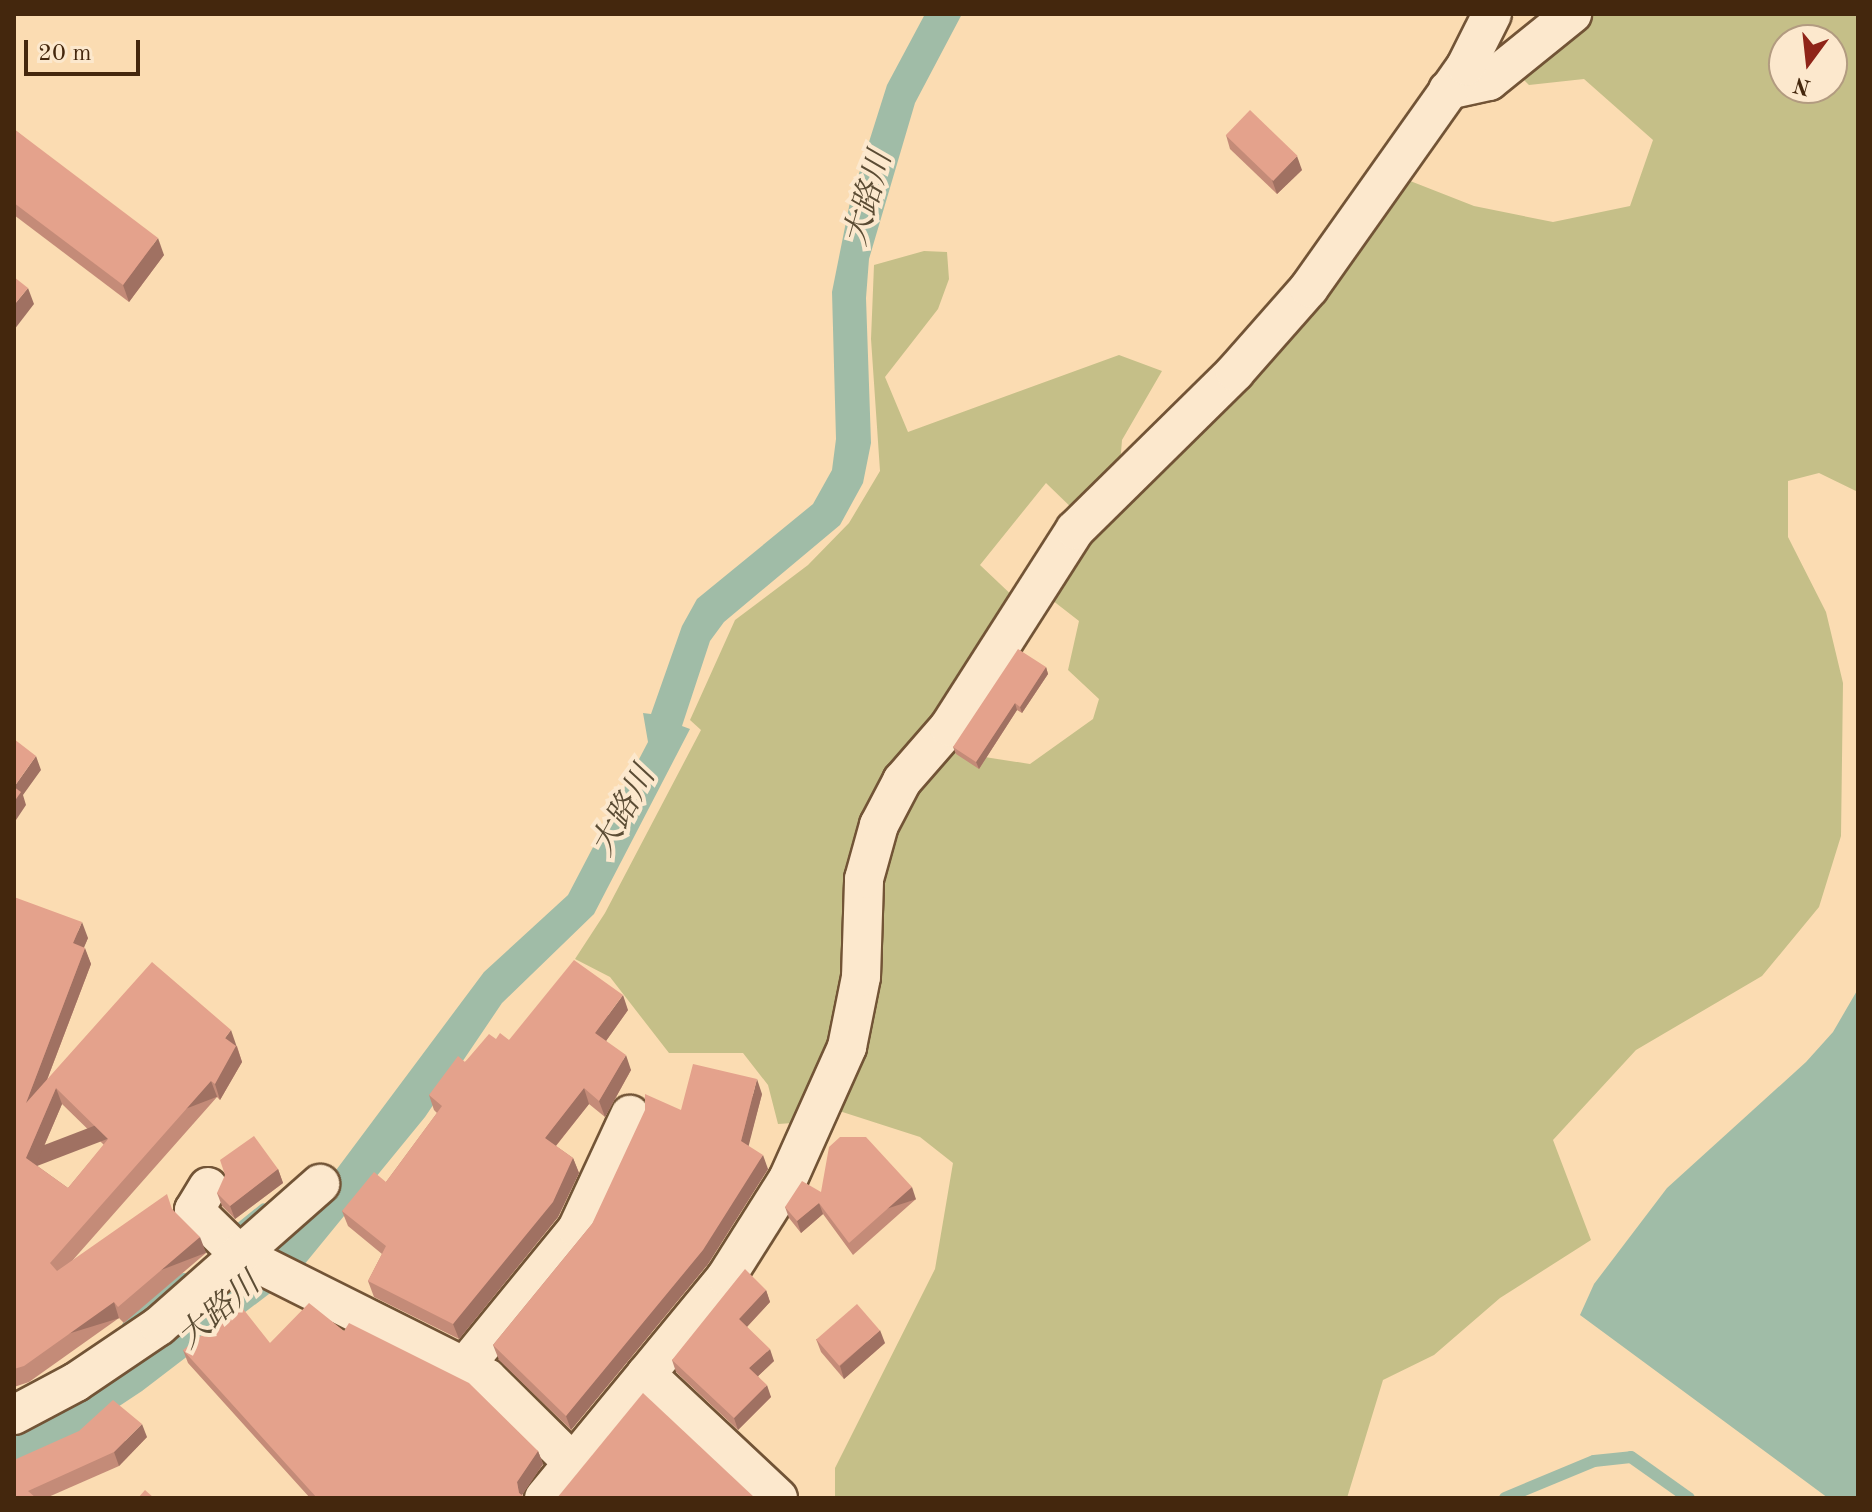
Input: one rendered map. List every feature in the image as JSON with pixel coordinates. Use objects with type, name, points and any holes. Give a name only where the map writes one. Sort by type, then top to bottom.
[{"type":"street","points":[[544,1498],[726,1277],[788,1179],[847,1047],[861,977],[864,879],[879,825],[902,781],[949,727],[1075,530],[1216,392],[1309,288],[1448,90],[1492,14]]},
{"type":"street","points":[[1448,90],[1489,81],[1572,14]]},
{"type":"street","points":[[465,1366],[577,1229],[630,1115]]},
{"type":"street","points":[[14,1415],[76,1382],[159,1326],[320,1184]]},
{"type":"street","points":[[208,1187],[194,1210],[239,1254],[487,1378],[573,1463]]},
{"type":"street","points":[[646,1374],[778,1498]]},
{"type":"shaded area","points":[[1584,14],[1858,14],[1858,492],[1819,473],[1788,481],[1788,537],[1826,612],[1843,683],[1841,836],[1819,907],[1762,976],[1636,1050],[1553,1140],[1591,1240],[1500,1298],[1434,1355],[1383,1380],[1347,1498],[835,1498],[835,1468],[935,1269],[953,1163],[920,1137],[830,1108],[879,850],[940,750],[1030,764],[1093,719],[1099,699],[1068,670],[1079,621],[1043,593],[1400,177],[1474,206],[1553,222],[1630,206],[1653,140],[1584,79],[1529,85],[1515,71]]},
{"type":"shaded area","points":[[924,251],[947,252],[949,279],[938,309],[885,377],[908,432],[1119,355],[1162,371],[1122,440],[1120,465],[1079,515],[1046,483],[980,565],[1018,601],[904,766],[808,1122],[778,1124],[768,1085],[743,1053],[669,1053],[610,977],[575,959],[605,913],[701,730],[690,720],[735,620],[808,565],[849,523],[880,471],[871,339],[874,265]]},
{"type":"water","name":"大路川","points":[[925,14],[962,14],[915,103],[869,259],[866,298],[871,443],[863,483],[840,525],[724,622],[710,641],[682,726],[690,729],[594,914],[502,1003],[425,1117],[299,1271],[142,1391],[62,1444],[14,1464],[14,1431],[319,1193],[484,972],[568,895],[648,742],[643,713],[651,714],[682,626],[697,599],[813,504],[832,470],[836,439],[832,292],[850,202],[887,85]]},
{"type":"water","points":[[1858,989],[1858,1498],[1828,1498],[1580,1315],[1594,1284],[1667,1188],[1806,1062],[1833,1032]]},
{"type":"building","points":[[1250,110],[1297,156],[1273,181],[1226,135]]},
{"type":"building","points":[[14,129],[158,238],[123,285],[14,203]]},
{"type":"building","points":[[14,277],[28,288],[14,305]]},
{"type":"building","points":[[1018,649],[1046,667],[1020,707],[1015,703],[976,762],[953,747]]},
{"type":"building","points":[[14,739],[36,756],[14,787]]},
{"type":"building","points":[[14,787],[21,792],[14,802]]},
{"type":"building","points":[[14,897],[82,922],[73,943],[85,948],[26,1103],[152,962],[231,1030],[225,1038],[236,1046],[215,1084],[211,1081],[50,1263],[57,1271],[167,1194],[172,1209],[200,1237],[118,1307],[114,1302],[24,1366],[14,1369]],"holes":[[[56,1088],[108,1139],[68,1188],[26,1158]]]},
{"type":"building","points":[[574,960],[623,995],[595,1033],[626,1055],[599,1101],[584,1088],[545,1138],[573,1158],[553,1202],[453,1324],[368,1281],[386,1246],[342,1211],[374,1172],[386,1182],[442,1106],[429,1095],[458,1056],[465,1062],[489,1034],[496,1039],[500,1033],[509,1040]]},
{"type":"building","points":[[693,1064],[757,1079],[741,1141],[763,1155],[703,1250],[566,1416],[493,1345],[592,1224],[645,1110],[645,1094],[681,1110]]},
{"type":"building","points":[[254,1136],[278,1169],[230,1206],[217,1193],[225,1175],[220,1160]]},
{"type":"building","points":[[840,1137],[866,1137],[912,1187],[849,1243],[819,1203],[797,1221],[785,1207],[802,1181],[821,1192],[829,1147]]},
{"type":"building","points":[[745,1269],[766,1290],[739,1319],[770,1349],[749,1368],[767,1385],[734,1418],[672,1360]]},
{"type":"building","points":[[309,1303],[344,1331],[349,1323],[469,1383],[538,1451],[517,1482],[519,1493],[525,1498],[317,1498],[183,1350],[240,1305],[270,1343]]},
{"type":"building","points":[[857,1304],[880,1330],[839,1366],[816,1339]]},
{"type":"building","points":[[643,1393],[755,1498],[557,1498]]},
{"type":"building","points":[[113,1400],[142,1424],[114,1452],[28,1491],[36,1498],[14,1498],[14,1460],[79,1431]]},
{"type":"building","points":[[145,1490],[154,1498],[138,1498]]},
{"type":"waterway","points":[[236,1232],[264,1209]]},
{"type":"waterway","points":[[128,1326],[184,1279]]},
{"type":"waterway","points":[[1505,1498],[1594,1461],[1631,1457],[1689,1498]]}]
